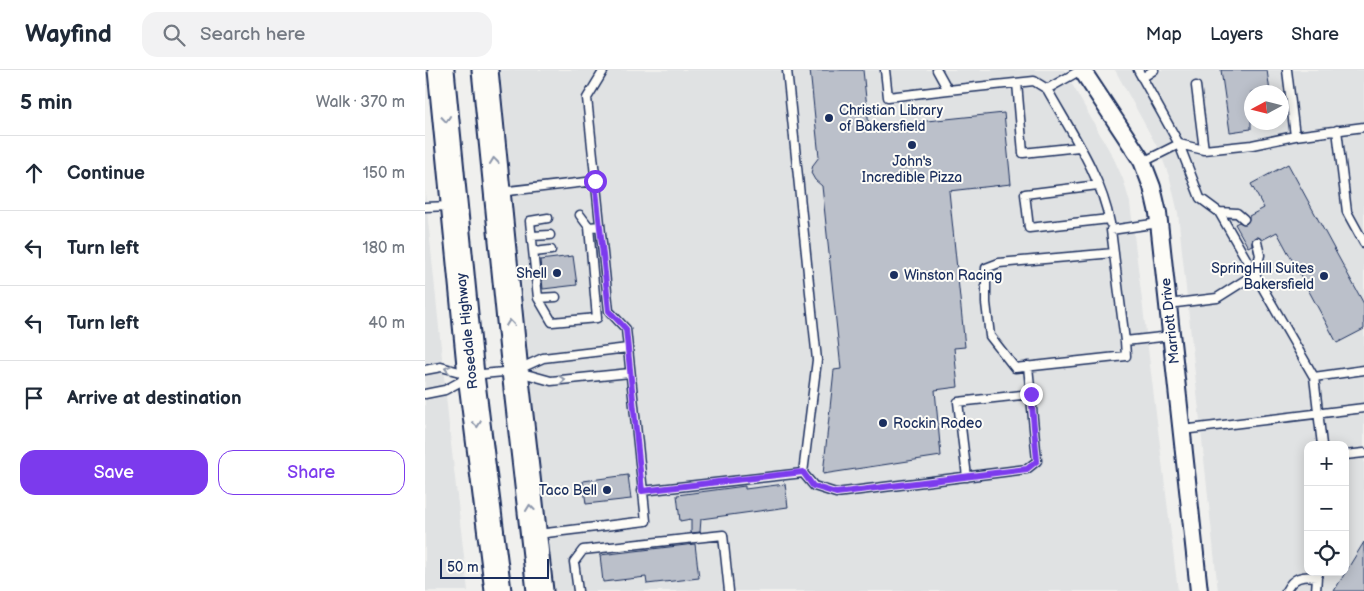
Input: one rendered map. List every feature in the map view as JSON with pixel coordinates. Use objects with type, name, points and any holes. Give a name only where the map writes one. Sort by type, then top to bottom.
[{"type":"main road","name":"Rosedale Highway","points":[[441,70],[471,376],[498,591]]},
{"type":"main road","points":[[485,70],[539,591]]},
{"type":"main road","points":[[489,591],[493,552]]},
{"type":"main road","points":[[493,552],[509,577],[515,591]]},
{"type":"street","name":"Marriott Drive","points":[[1082,70],[1143,162],[1152,186],[1159,223],[1199,591]]},
{"type":"lane","points":[[533,534],[646,521],[626,329],[609,311],[587,98],[604,70]]},
{"type":"lane","points":[[787,70],[817,360],[803,472],[813,486],[836,493],[1027,469],[1037,461],[1028,366]]},
{"type":"lane","points":[[885,70],[888,97],[1034,81],[1047,89],[1079,147],[1107,205],[1114,253],[1126,356],[1015,368],[990,336],[986,303],[986,268],[999,263],[1114,253]]},
{"type":"lane","points":[[937,70],[948,90]]},
{"type":"lane","points":[[1047,89],[1082,70]]},
{"type":"lane","points":[[1138,70],[1179,144],[1200,198],[1219,212],[1314,376],[1321,441]]},
{"type":"lane","points":[[1143,78],[1153,70]]},
{"type":"lane","points":[[1287,70],[1295,136]]},
{"type":"lane","points":[[1017,83],[1023,153],[1079,147]]},
{"type":"lane","points":[[1196,86],[1204,150]]},
{"type":"lane","points":[[1143,162],[1179,144],[1204,150],[1252,145],[1295,136],[1364,127]]},
{"type":"lane","points":[[1337,130],[1347,212],[1364,243]]},
{"type":"lane","points":[[497,193],[595,181]]},
{"type":"lane","points":[[1098,185],[1025,194],[1029,228],[1109,220]]},
{"type":"lane","points":[[425,207],[455,206]]},
{"type":"lane","points":[[1219,212],[1237,213],[1244,219]]},
{"type":"lane","points":[[580,215],[586,230],[591,294],[597,318]]},
{"type":"lane","points":[[548,218],[530,220],[538,298],[552,322],[597,318],[609,311]]},
{"type":"lane","points":[[1111,230],[1159,223]]},
{"type":"lane","points":[[586,230],[600,226]]},
{"type":"lane","points":[[532,236],[550,234]]},
{"type":"lane","points":[[1168,304],[1217,298],[1255,274],[1261,255],[1257,242]]},
{"type":"lane","points":[[534,252],[551,250]]},
{"type":"lane","points":[[538,298],[556,297]]},
{"type":"lane","points":[[1125,341],[1171,336]]},
{"type":"lane","points":[[425,394],[445,390],[471,376],[515,371],[543,358],[628,348]]},
{"type":"lane","points":[[425,370],[441,367],[471,376]]},
{"type":"lane","points":[[1314,376],[1364,370]]},
{"type":"lane","points":[[515,371],[551,381],[630,373]]},
{"type":"lane","points":[[967,477],[958,402],[1031,394]]},
{"type":"lane","points":[[1182,430],[1364,408]]},
{"type":"lane","points":[[1349,455],[1364,453]]},
{"type":"lane","points":[[642,491],[803,472]]},
{"type":"lane","points":[[578,591],[574,562],[583,550],[723,535],[729,591]]},
{"type":"lane","points":[[1285,591],[1289,584],[1304,576]]},
{"type":"lane","points":[[1315,591],[1318,576]]},
{"type":"shaded area","points":[[500,70],[1064,70],[1114,159],[1123,179],[1130,203],[1178,591],[552,591]]},
{"type":"shaded area","points":[[1115,70],[1364,70],[1364,591],[1218,591],[1178,213],[1170,179],[1160,152]]},
{"type":"shaded area","points":[[425,191],[450,435],[468,591],[425,591]]},
{"type":"building","points":[[810,70],[863,70],[869,127],[1004,113],[1011,184],[949,191],[965,347],[954,348],[958,387],[935,390],[941,456],[823,474],[834,370],[841,369],[822,186],[811,173],[813,165],[819,157]]},
{"type":"building","points":[[1221,70],[1267,70],[1269,85],[1244,85],[1244,130],[1230,132]]},
{"type":"building","name":"SpringHill Suites Bakersfield","points":[[1288,164],[1364,304],[1364,329],[1337,343],[1277,232],[1262,240],[1258,237],[1254,238],[1252,245],[1248,247],[1235,224],[1239,222],[1246,224],[1249,216],[1264,208],[1251,184]]},
{"type":"building","name":"Shell","points":[[573,256],[577,285],[543,289],[540,260]]},
{"type":"building","name":"Taco Bell","points":[[628,475],[631,499],[586,504],[583,481]]},
{"type":"building","points":[[785,484],[788,507],[701,519],[700,532],[691,533],[691,519],[680,521],[677,495],[745,486],[745,489]]},
{"type":"building","points":[[1364,542],[1364,591],[1334,591],[1343,576],[1349,576],[1349,566]]},
{"type":"building","points":[[695,544],[699,578],[647,584],[646,577],[603,582],[600,555]]},
{"type":"place","name":"Christian Library of Bakersfield","points":[[829,118]]},
{"type":"place","name":"John's Incredible Pizza","points":[[912,145]]},
{"type":"place","name":"Shell","points":[[557,273]]},
{"type":"place","name":"Winston Racing","points":[[894,275]]},
{"type":"place","name":"SpringHill Suites Bakersfield","points":[[1324,276]]},
{"type":"place","name":"Rockin Rodeo","points":[[883,423]]},
{"type":"place","name":"Taco Bell","points":[[607,490]]},
{"type":"route","points":[[595,181],[609,311],[626,329],[642,491],[803,472],[813,486],[836,493],[1027,469],[1037,461],[1031,394]]}]
